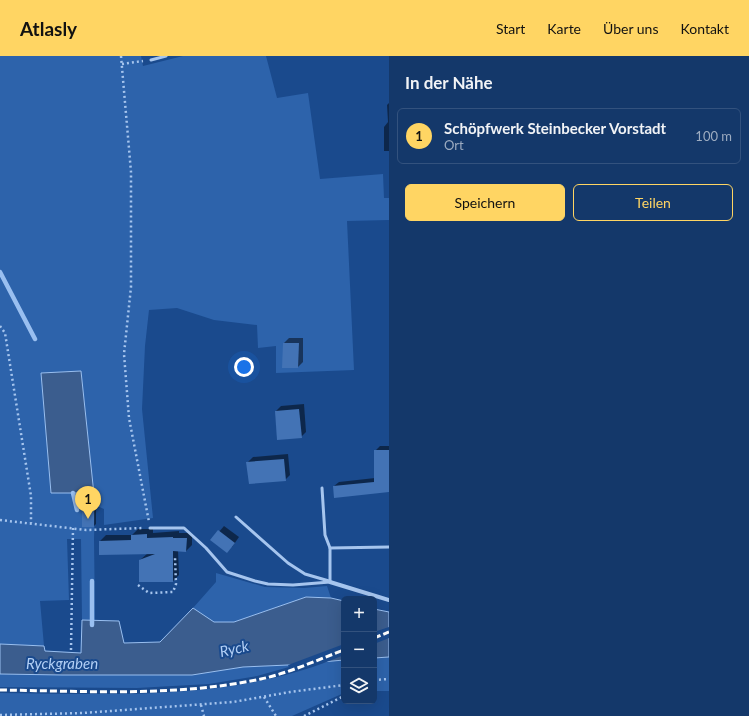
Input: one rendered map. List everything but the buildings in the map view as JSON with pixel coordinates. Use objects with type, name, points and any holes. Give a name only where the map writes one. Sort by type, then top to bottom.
[{"type":"street","points":[[330,582],[389,600]]},
{"type":"lane","points":[[151,60],[166,56]]},
{"type":"lane","points":[[322,488],[325,535],[330,548],[330,582]]},
{"type":"lane","points":[[236,517],[288,563],[305,574],[330,582]]},
{"type":"lane","points":[[150,528],[184,528],[206,548],[227,572],[255,581],[268,584],[294,585],[330,582]]},
{"type":"lane","points":[[330,548],[389,547]]},
{"type":"path","points":[[121,56],[131,172],[131,288],[124,354],[129,418],[147,514]]},
{"type":"path","points":[[122,64],[151,60]]},
{"type":"path","points":[[0,326],[5,333],[31,496],[31,523]]},
{"type":"path","points":[[0,520],[86,530],[150,528]]},
{"type":"path","points":[[71,650],[73,528]]},
{"type":"path","points":[[138,585],[149,593],[173,592],[176,584],[175,557]]},
{"type":"path","points":[[377,681],[389,679]]},
{"type":"path","points":[[0,715],[84,713],[202,705],[233,702],[341,684]]},
{"type":"path","points":[[264,697],[276,716]]},
{"type":"path","points":[[304,716],[341,698]]},
{"type":"path","points":[[202,705],[204,716]]},
{"type":"shaded area","points":[[0,56],[141,56],[143,66],[183,56],[266,56],[277,98],[308,93],[320,179],[383,174],[384,198],[389,198],[389,220],[347,221],[354,370],[276,373],[276,346],[258,348],[257,325],[214,320],[177,308],[149,310],[145,346],[142,409],[153,518],[104,525],[104,509],[95,505],[95,620],[82,620],[81,539],[67,539],[69,600],[40,601],[44,646],[0,644]],"holes":[[[81,371],[95,504],[83,493],[51,492],[41,373]]]},
{"type":"shaded area","points":[[216,573],[265,587],[304,588],[327,586],[331,598],[306,597],[234,622],[213,622],[193,608],[216,582]]},
{"type":"shaded area","points":[[389,657],[389,691],[377,691],[377,658]]},
{"type":"shaded area","points":[[332,660],[341,660],[341,694],[292,716],[0,716],[0,693],[126,694],[168,692],[210,689],[251,683],[292,673]]},
{"type":"shaded area","points":[[288,665],[289,667],[257,676],[209,684],[137,688],[0,687],[0,674],[192,675],[243,667]]},
{"type":"water","points":[[81,371],[95,504],[85,505],[83,493],[51,493],[41,373]]},
{"type":"water","points":[[306,597],[331,598],[341,600],[341,660],[243,667],[192,675],[0,674],[0,644],[44,646],[45,651],[81,653],[82,620],[119,621],[124,643],[160,642],[193,608],[214,622],[234,622]]},
{"type":"water","points":[[377,610],[389,612],[389,657],[377,658]]},
{"type":"pier","points":[[389,627],[389,638],[377,643],[377,631]]},
{"type":"pier","points":[[341,645],[341,656],[324,663],[289,667],[288,665]]},
{"type":"waterway","points":[[0,272],[35,339]]},
{"type":"waterway","points":[[73,493],[77,510]]},
{"type":"waterway","points":[[92,581],[92,625]]},
{"type":"railway","points":[[377,637],[389,632]]},
{"type":"railway","points":[[0,690],[131,692],[164,691],[229,685],[261,679],[282,673],[341,651]]},
{"type":"place","name":"Schöpfwerk Steinbecker Vorstadt","points":[[88,519]]},
{"type":"water label","name":"Ryck","points":[[234,648]]},
{"type":"water label","name":"Ryckgraben","points":[[62,663]]}]
